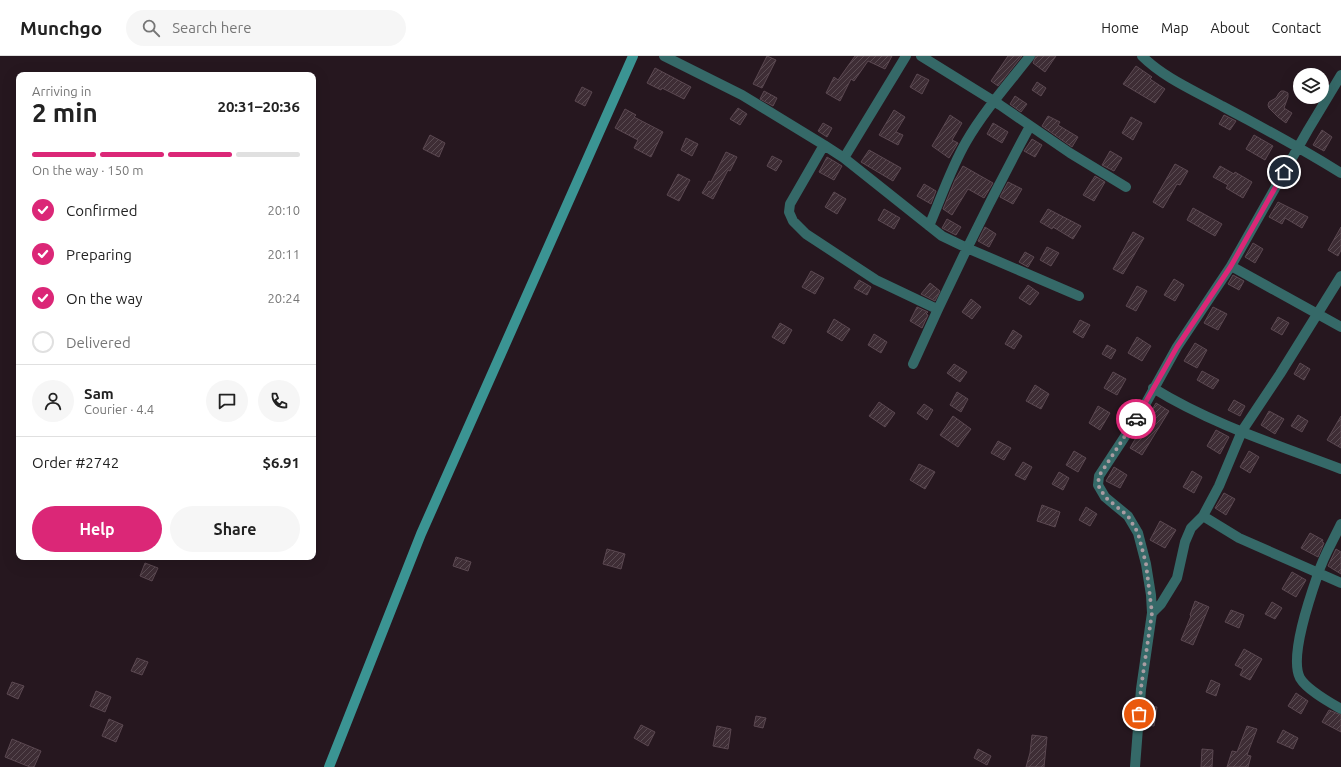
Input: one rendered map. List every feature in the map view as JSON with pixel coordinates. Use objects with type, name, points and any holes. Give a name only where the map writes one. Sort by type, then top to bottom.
[{"type":"main road","points":[[329,767],[421,534],[633,56]]},
{"type":"street","points":[[664,56],[742,95],[824,145],[844,158],[942,236],[1079,296]]},
{"type":"street","points":[[844,158],[906,56]]},
{"type":"street","points":[[921,56],[993,101],[1070,153],[1126,187]]},
{"type":"street","points":[[930,226],[966,142],[993,101],[1030,56]]},
{"type":"street","points":[[1142,56],[1157,69],[1182,84],[1298,147],[1341,173]]},
{"type":"street","points":[[1135,767],[1141,688],[1152,613],[1146,564],[1138,533],[1128,516],[1105,497],[1098,485],[1099,476],[1137,418],[1177,347],[1231,266],[1298,147],[1341,76]]},
{"type":"street","points":[[913,364],[937,309],[995,191],[1030,126]]},
{"type":"street","points":[[824,145],[790,204],[789,212],[793,221],[806,234],[876,280],[937,309]]},
{"type":"street","points":[[1231,266],[1341,327]]},
{"type":"street","points":[[1152,613],[1161,604],[1177,578],[1185,542],[1191,528],[1203,516],[1219,486],[1242,431],[1280,374],[1341,276]]},
{"type":"street","points":[[1153,388],[1180,404],[1242,431],[1341,470]]},
{"type":"street","points":[[1203,516],[1239,538],[1341,583]]},
{"type":"street","points":[[1341,524],[1318,573],[1299,638],[1296,660],[1300,677],[1309,688],[1341,709]]},
{"type":"building","points":[[767,56],[776,60],[762,88],[753,84]]},
{"type":"building","points":[[855,56],[892,56],[885,69],[868,61],[854,81],[851,79],[840,101],[826,93],[834,77],[838,80]]},
{"type":"building","points":[[1008,56],[1022,56],[998,86],[991,81]]},
{"type":"building","points":[[1036,56],[1056,56],[1045,72],[1033,63]]},
{"type":"building","points":[[1136,66],[1152,77],[1150,79],[1165,89],[1155,103],[1123,84]]},
{"type":"building","points":[[655,68],[691,87],[684,99],[662,88],[661,90],[647,83]]},
{"type":"building","points":[[917,74],[929,80],[922,94],[910,87]]},
{"type":"building","points":[[1037,82],[1046,88],[1041,96],[1032,90]]},
{"type":"building","points":[[582,87],[592,92],[585,106],[575,101]]},
{"type":"building","points":[[764,91],[777,98],[773,106],[760,99]]},
{"type":"building","points":[[1281,91],[1288,93],[1284,108],[1292,113],[1286,123],[1269,108],[1268,105],[1269,102],[1276,98]]},
{"type":"building","points":[[1015,96],[1027,104],[1021,112],[1010,104]]},
{"type":"building","points":[[738,108],[747,114],[740,125],[730,119]]},
{"type":"building","points":[[625,109],[636,115],[634,117],[663,132],[651,157],[634,148],[638,140],[615,128]]},
{"type":"building","points":[[894,110],[905,117],[896,132],[903,135],[898,145],[879,135]]},
{"type":"building","points":[[950,115],[962,123],[952,140],[958,143],[949,158],[932,146]]},
{"type":"building","points":[[1224,115],[1236,121],[1230,130],[1219,124]]},
{"type":"building","points":[[1048,116],[1060,122],[1058,125],[1078,137],[1072,147],[1042,126]]},
{"type":"building","points":[[1131,117],[1142,123],[1133,140],[1122,133]]},
{"type":"building","points":[[823,123],[832,128],[827,137],[818,131]]},
{"type":"building","points":[[993,123],[1008,132],[1002,143],[987,134]]},
{"type":"building","points":[[1322,130],[1332,137],[1324,151],[1313,145]]},
{"type":"building","points":[[430,135],[445,143],[439,157],[423,149]]},
{"type":"building","points":[[1254,135],[1273,146],[1265,160],[1246,149]]},
{"type":"building","points":[[686,138],[698,144],[692,156],[681,150]]},
{"type":"building","points":[[1032,139],[1042,145],[1035,157],[1024,151]]},
{"type":"building","points":[[869,150],[901,168],[893,181],[861,162]]},
{"type":"building","points":[[1110,151],[1122,158],[1114,171],[1102,165]]},
{"type":"building","points":[[726,152],[737,157],[730,171],[728,170],[713,199],[702,193],[709,181],[711,182]]},
{"type":"building","points":[[772,156],[782,161],[776,171],[767,166]]},
{"type":"building","points":[[827,157],[842,166],[834,180],[819,172]]},
{"type":"building","points":[[1175,164],[1188,171],[1180,185],[1177,184],[1163,208],[1153,202]]},
{"type":"building","points":[[963,166],[993,183],[984,198],[968,189],[952,215],[943,209],[955,180]]},
{"type":"building","points":[[1220,166],[1234,174],[1235,172],[1252,182],[1243,198],[1226,188],[1228,185],[1213,177]]},
{"type":"building","points":[[678,174],[690,180],[679,201],[667,195]]},
{"type":"building","points":[[1095,176],[1105,182],[1094,201],[1083,195]]},
{"type":"building","points":[[1008,182],[1022,189],[1013,204],[1000,197]]},
{"type":"building","points":[[924,184],[936,191],[931,204],[917,196]]},
{"type":"building","points":[[834,192],[846,199],[837,214],[825,207]]},
{"type":"building","points":[[1278,202],[1308,217],[1302,228],[1285,218],[1282,224],[1269,217]]},
{"type":"building","points":[[1193,208],[1222,224],[1215,236],[1187,220]]},
{"type":"building","points":[[884,209],[900,218],[894,229],[878,220]]},
{"type":"building","points":[[1048,209],[1081,226],[1073,239],[1053,227],[1052,229],[1040,222]]},
{"type":"building","points":[[947,219],[961,227],[956,235],[942,228]]},
{"type":"building","points":[[985,227],[996,234],[989,247],[978,241]]},
{"type":"building","points":[[1341,227],[1341,250],[1338,256],[1328,250]]},
{"type":"building","points":[[1133,232],[1144,238],[1123,274],[1113,269]]},
{"type":"building","points":[[1253,243],[1263,249],[1255,263],[1245,257]]},
{"type":"building","points":[[1047,247],[1059,253],[1051,266],[1040,260]]},
{"type":"building","points":[[1025,252],[1034,257],[1028,267],[1019,262]]},
{"type":"building","points":[[811,271],[824,278],[815,294],[802,287]]},
{"type":"building","points":[[1233,275],[1244,281],[1239,290],[1228,284]]},
{"type":"building","points":[[1174,279],[1184,285],[1175,301],[1164,295]]},
{"type":"building","points":[[859,280],[871,287],[867,295],[854,288]]},
{"type":"building","points":[[930,283],[940,291],[935,301],[921,294]]},
{"type":"building","points":[[1028,285],[1039,293],[1030,305],[1019,298]]},
{"type":"building","points":[[1137,286],[1147,291],[1136,311],[1126,306]]},
{"type":"building","points":[[971,299],[981,307],[972,319],[962,312]]},
{"type":"building","points":[[917,307],[928,312],[922,328],[910,321]]},
{"type":"building","points":[[1213,307],[1227,314],[1218,330],[1204,323]]},
{"type":"building","points":[[1278,317],[1289,323],[1282,335],[1271,329]]},
{"type":"building","points":[[834,319],[850,329],[842,341],[827,332]]},
{"type":"building","points":[[1080,320],[1090,325],[1083,338],[1073,332]]},
{"type":"building","points":[[780,323],[792,330],[784,344],[772,337]]},
{"type":"building","points":[[1013,330],[1022,336],[1014,349],[1005,344]]},
{"type":"building","points":[[874,334],[887,342],[881,353],[868,345]]},
{"type":"building","points":[[1137,337],[1151,346],[1142,361],[1128,353]]},
{"type":"building","points":[[1195,343],[1207,350],[1197,368],[1184,361]]},
{"type":"building","points":[[1107,345],[1116,350],[1111,359],[1102,354]]},
{"type":"building","points":[[1300,363],[1310,369],[1304,380],[1294,374]]},
{"type":"building","points":[[954,364],[967,372],[960,382],[947,373]]},
{"type":"building","points":[[1202,371],[1219,380],[1213,389],[1197,380]]},
{"type":"building","points":[[1113,372],[1126,379],[1117,395],[1104,388]]},
{"type":"building","points":[[1035,385],[1049,394],[1041,409],[1026,401]]},
{"type":"building","points":[[957,392],[968,399],[961,412],[950,405]]},
{"type":"building","points":[[1234,400],[1245,406],[1240,416],[1228,410]]},
{"type":"building","points":[[879,402],[895,413],[885,427],[869,416]]},
{"type":"building","points":[[1156,403],[1169,411],[1142,455],[1130,448]]},
{"type":"building","points":[[924,404],[933,410],[927,420],[917,413]]},
{"type":"building","points":[[1098,406],[1110,413],[1100,430],[1089,423]]},
{"type":"building","points":[[1269,411],[1284,419],[1275,434],[1261,425]]},
{"type":"building","points":[[1298,415],[1308,421],[1302,432],[1291,426]]},
{"type":"building","points":[[953,416],[971,429],[958,447],[940,435]]},
{"type":"building","points":[[1341,416],[1341,448],[1327,440]]},
{"type":"building","points":[[1216,430],[1229,437],[1220,454],[1207,446]]},
{"type":"building","points":[[998,441],[1011,448],[1004,460],[991,453]]},
{"type":"building","points":[[1074,451],[1086,458],[1078,472],[1066,465]]},
{"type":"building","points":[[1249,451],[1259,457],[1250,473],[1240,467]]},
{"type":"building","points":[[1023,462],[1032,467],[1025,480],[1015,475]]},
{"type":"building","points":[[919,464],[935,472],[925,489],[910,480]]},
{"type":"building","points":[[1114,467],[1127,475],[1120,488],[1106,481]]},
{"type":"building","points":[[1192,471],[1202,477],[1194,493],[1183,487]]},
{"type":"building","points":[[1059,472],[1069,478],[1063,490],[1052,484]]},
{"type":"building","points":[[1224,493],[1235,499],[1226,515],[1215,508]]},
{"type":"building","points":[[1042,505],[1060,512],[1055,527],[1037,521]]},
{"type":"building","points":[[1086,507],[1097,514],[1090,526],[1079,520]]},
{"type":"building","points":[[1160,521],[1176,530],[1165,548],[1150,540]]},
{"type":"building","points":[[1310,533],[1323,540],[1322,542],[1324,543],[1318,557],[1301,548]]},
{"type":"building","points":[[607,549],[625,554],[621,569],[603,564]]},
{"type":"building","points":[[1336,549],[1341,552],[1341,574],[1328,566]]},
{"type":"building","points":[[456,557],[471,562],[468,571],[453,566]]},
{"type":"building","points":[[145,563],[158,568],[152,581],[140,576]]},
{"type":"building","points":[[1292,572],[1306,580],[1296,597],[1282,589]]},
{"type":"building","points":[[1195,601],[1209,607],[1193,645],[1181,640],[1191,616],[1190,615]]},
{"type":"building","points":[[1272,602],[1282,608],[1275,619],[1265,614]]},
{"type":"building","points":[[1231,610],[1244,615],[1239,628],[1225,622]]},
{"type":"building","points":[[1244,649],[1262,659],[1250,680],[1240,675],[1243,669],[1235,665]]},
{"type":"building","points":[[137,658],[148,662],[142,675],[131,671]]},
{"type":"building","points":[[1211,680],[1220,684],[1216,696],[1206,692]]},
{"type":"building","points":[[12,682],[24,686],[18,699],[7,694]]},
{"type":"building","points":[[96,691],[111,697],[105,712],[90,706]]},
{"type":"building","points":[[1296,693],[1308,701],[1301,714],[1288,706]]},
{"type":"building","points":[[1146,706],[1157,707],[1154,726],[1145,725]]},
{"type":"building","points":[[1329,710],[1341,715],[1341,732],[1322,722]]},
{"type":"building","points":[[756,716],[766,718],[763,728],[754,726]]},
{"type":"building","points":[[109,719],[123,725],[116,742],[102,736]]},
{"type":"building","points":[[641,725],[655,732],[648,746],[634,738]]},
{"type":"building","points":[[717,726],[731,729],[728,749],[713,746]]},
{"type":"building","points":[[1247,726],[1257,729],[1247,755],[1251,756],[1248,767],[1227,767],[1232,751],[1237,752]]},
{"type":"building","points":[[1283,730],[1298,738],[1293,749],[1277,742]]},
{"type":"building","points":[[1032,735],[1047,737],[1044,767],[1026,767],[1030,753]]},
{"type":"building","points":[[12,739],[41,751],[34,767],[30,767],[5,757]]},
{"type":"building","points":[[978,749],[991,756],[987,765],[974,758]]},
{"type":"building","points":[[1202,749],[1213,750],[1212,767],[1201,767]]},
{"type":"way so far","points":[[1136,419],[1099,476],[1098,485],[1105,497],[1128,516],[1138,533],[1146,564],[1152,613],[1141,688],[1139,714]]},
{"type":"route","points":[[1136,419],[1177,347],[1231,266],[1284,172]]}]
